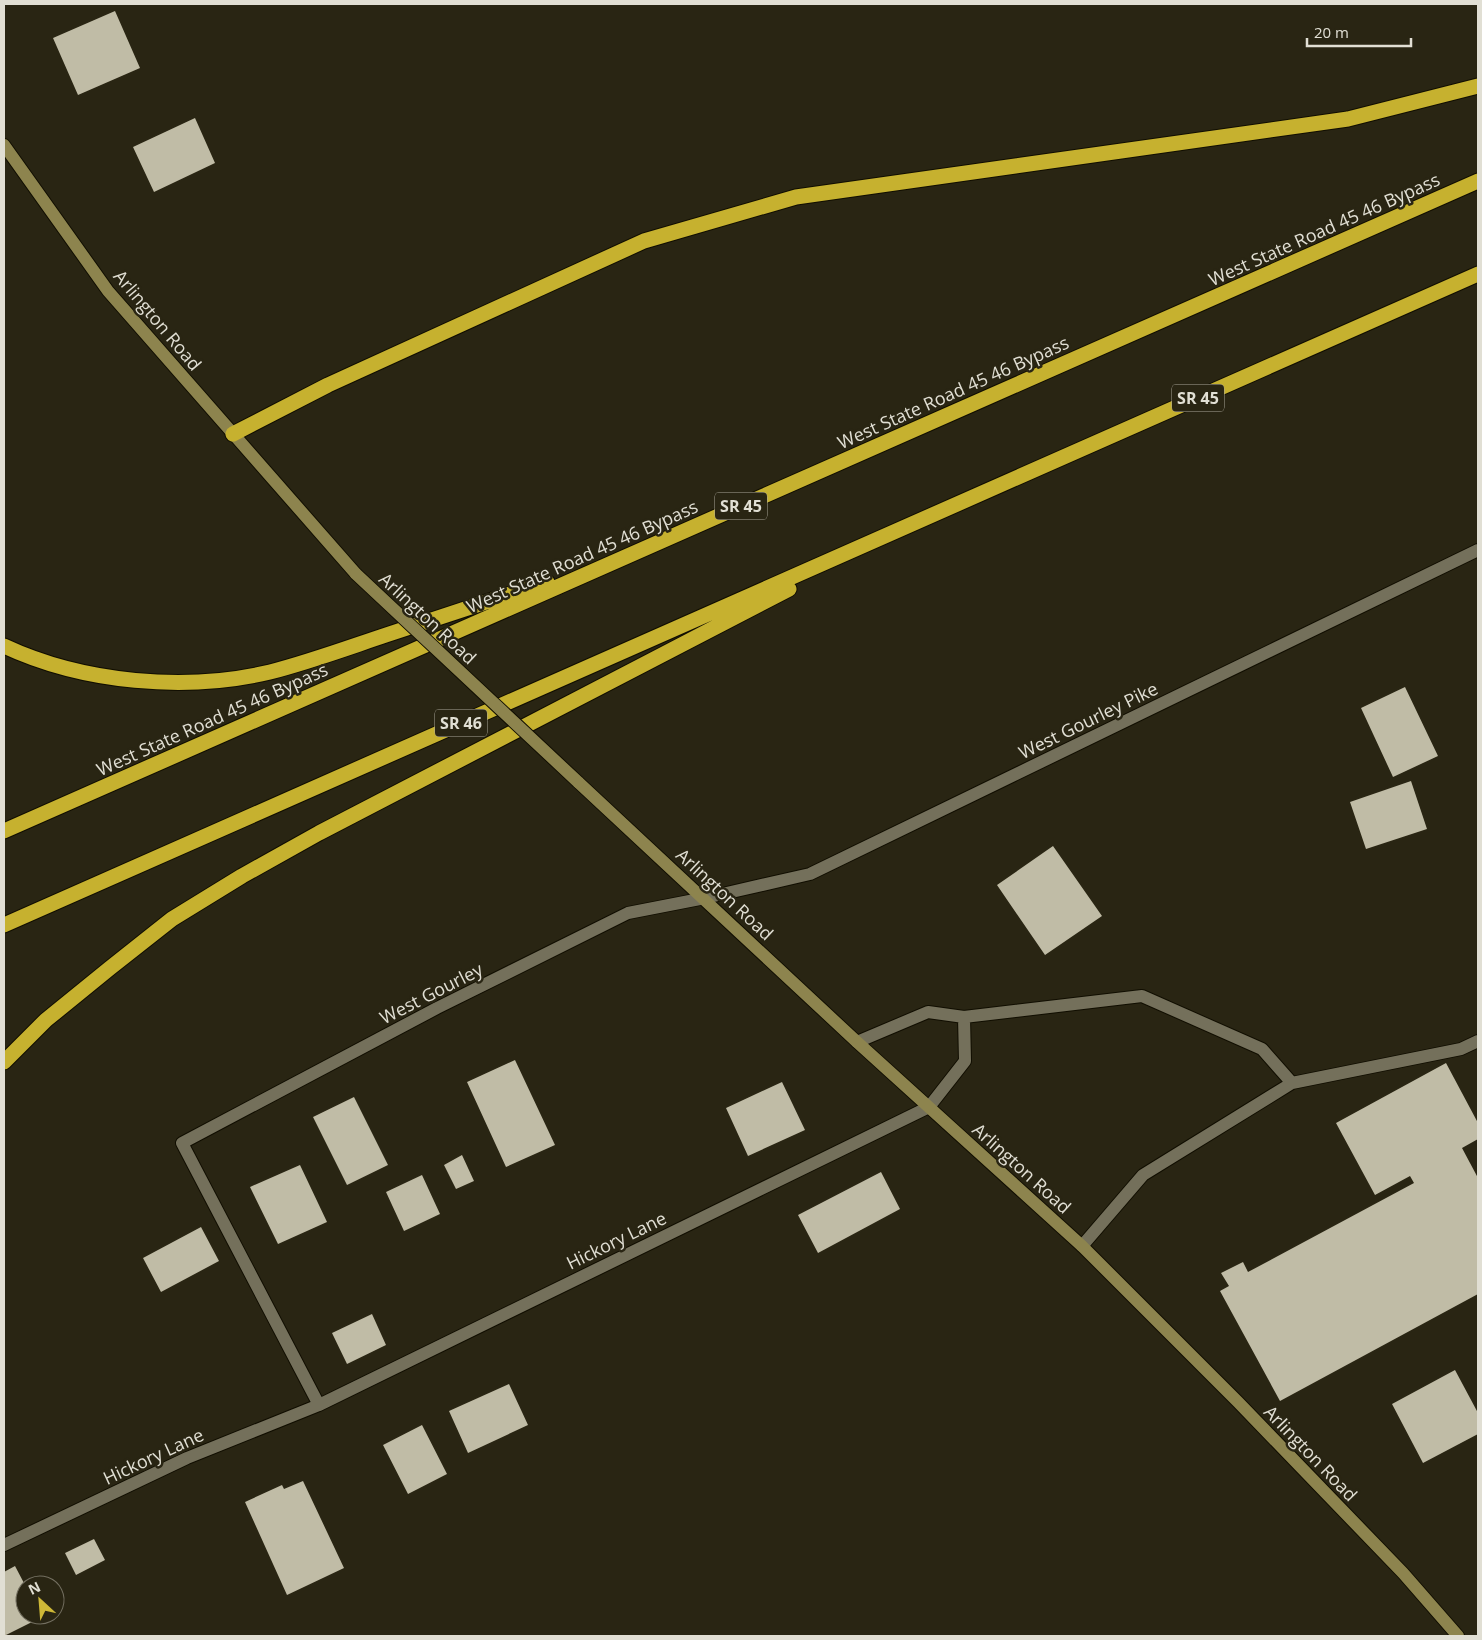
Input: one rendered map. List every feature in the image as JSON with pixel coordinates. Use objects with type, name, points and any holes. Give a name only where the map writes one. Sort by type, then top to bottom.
[{"type":"highway","points":[[232,434],[328,385],[644,241],[796,197],[1348,119],[1478,86]]},
{"type":"highway","name":"West State Road 45 46 Bypass","points":[[4,831],[1478,181]]},
{"type":"highway","name":"SR 45","points":[[4,1062],[46,1020],[172,919],[242,876],[328,828],[918,522],[1478,274]]},
{"type":"highway","name":"SR 46","points":[[4,925],[918,522]]},
{"type":"highway","points":[[4,646],[50,663],[88,673],[122,679],[164,682],[212,681],[279,669],[627,556]]},
{"type":"street","name":"Arlington Road","points":[[4,145],[108,290],[356,574],[857,1042],[1082,1246],[1238,1402],[1403,1573],[1458,1636]]},
{"type":"street","name":"West Gourley Pike","points":[[705,898],[810,874],[1478,550]]},
{"type":"street","name":"West Gourley","points":[[319,1405],[182,1143],[437,1008],[628,913],[705,898]]},
{"type":"street","points":[[857,1042],[928,1012],[964,1017],[1142,996],[1262,1050],[1292,1083]]},
{"type":"street","points":[[929,1107],[965,1061],[964,1017]]},
{"type":"street","points":[[1082,1246],[1143,1175],[1292,1083],[1461,1048],[1478,1041]]},
{"type":"street","name":"Hickory Lane","points":[[4,1545],[187,1458],[319,1405],[929,1107]]},
{"type":"building","points":[[115,11],[140,68],[78,95],[53,38]]},
{"type":"building","points":[[195,118],[215,163],[154,192],[133,147]]},
{"type":"building","points":[[1405,687],[1438,756],[1393,777],[1361,708]]},
{"type":"building","points":[[1411,781],[1427,829],[1366,849],[1350,802]]},
{"type":"building","points":[[1053,846],[1102,916],[1045,955],[997,885]]},
{"type":"building","points":[[515,1060],[555,1145],[506,1167],[467,1082]]},
{"type":"building","points":[[1446,1063],[1478,1123],[1478,1139],[1462,1148],[1478,1178],[1478,1294],[1280,1401],[1220,1291],[1229,1286],[1221,1273],[1243,1262],[1248,1272],[1414,1183],[1410,1176],[1375,1195],[1336,1123]]},
{"type":"building","points":[[782,1082],[805,1130],[748,1156],[726,1108]]},
{"type":"building","points":[[354,1097],[388,1165],[347,1185],[313,1117]]},
{"type":"building","points":[[462,1155],[474,1181],[456,1189],[444,1165]]},
{"type":"building","points":[[300,1165],[327,1222],[278,1244],[250,1187]]},
{"type":"building","points":[[881,1172],[900,1209],[818,1253],[798,1215]]},
{"type":"building","points":[[422,1175],[440,1214],[404,1231],[386,1192]]},
{"type":"building","points":[[201,1227],[219,1261],[161,1292],[143,1258]]},
{"type":"building","points":[[372,1314],[386,1345],[347,1364],[332,1333]]},
{"type":"building","points":[[1455,1370],[1478,1413],[1478,1434],[1423,1463],[1392,1404]]},
{"type":"building","points":[[509,1384],[528,1425],[468,1453],[449,1411]]},
{"type":"building","points":[[422,1425],[447,1474],[408,1494],[383,1445]]},
{"type":"building","points":[[303,1481],[344,1568],[287,1595],[245,1502],[282,1485],[284,1489]]},
{"type":"building","points":[[94,1539],[105,1560],[76,1575],[65,1553]]},
{"type":"building","points":[[15,1566],[20,1575],[15,1575],[15,1625],[26,1625],[4,1636],[4,1572]]}]
